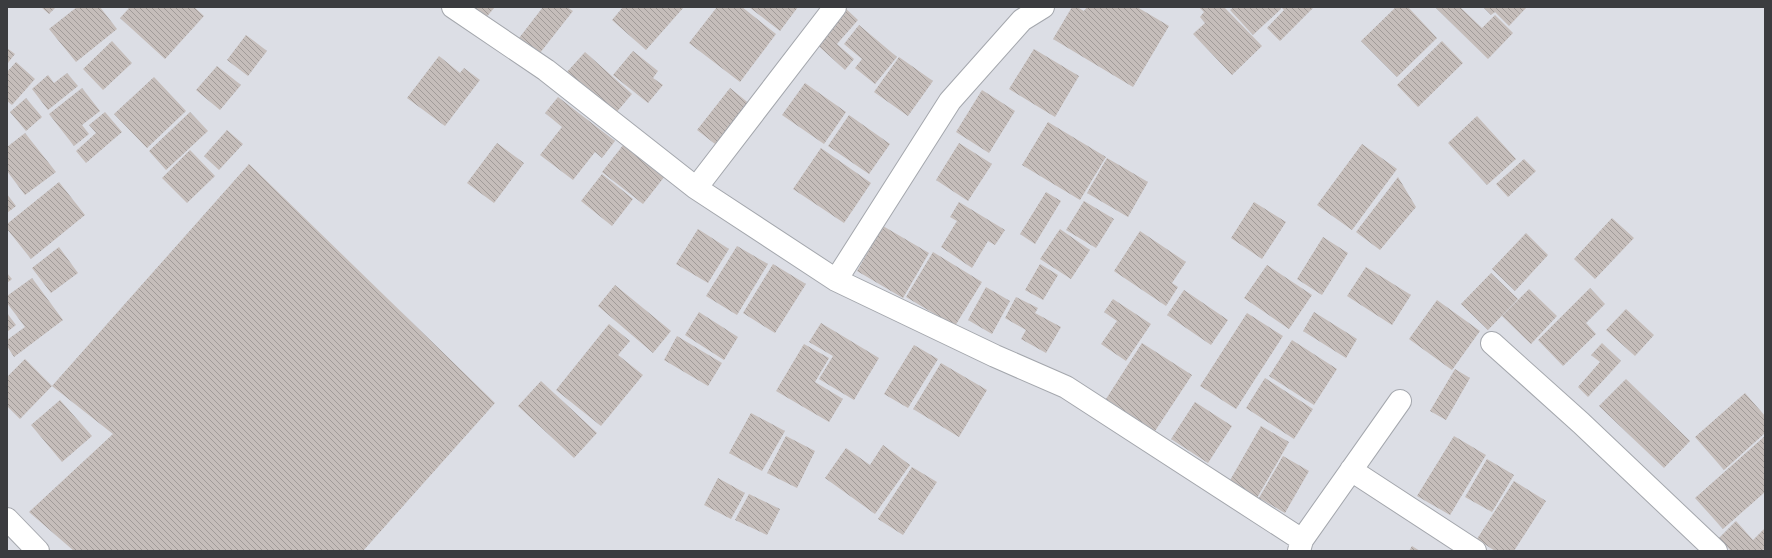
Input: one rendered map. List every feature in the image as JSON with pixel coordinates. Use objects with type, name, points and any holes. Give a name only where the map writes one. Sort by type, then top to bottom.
[{"type":"street","points":[[453,7],[546,70],[696,188],[836,280],[995,356],[1066,387],[1301,546],[1351,470],[1400,401]]},
{"type":"street","points":[[696,188],[835,7]]},
{"type":"street","points":[[836,280],[950,101],[1022,20],[1043,7]]},
{"type":"street","points":[[1492,343],[1581,423],[1716,551]]},
{"type":"street","points":[[1351,470],[1475,551]]},
{"type":"street","points":[[7,519],[38,551]]},
{"type":"building","points":[[41,7],[56,7],[49,14]]},
{"type":"building","points":[[77,7],[100,7],[117,29],[76,62],[49,29]]},
{"type":"building","points":[[130,7],[194,7],[204,16],[165,59],[120,18]]},
{"type":"building","points":[[466,7],[495,7],[483,21]]},
{"type":"building","points":[[543,7],[567,7],[573,11],[536,58],[516,42]]},
{"type":"building","points":[[623,7],[684,7],[646,50],[612,20]]},
{"type":"building","points":[[717,7],[742,7],[776,34],[740,82],[689,43]]},
{"type":"building","points":[[749,7],[798,7],[780,31]]},
{"type":"building","points":[[844,7],[858,20],[837,44],[854,59],[845,70],[812,40]]},
{"type":"building","points":[[1072,7],[1077,7],[1084,11],[1087,7],[1137,7],[1169,26],[1133,87],[1053,39]]},
{"type":"building","points":[[1199,7],[1224,7],[1262,46],[1232,75],[1193,34],[1205,23],[1200,17],[1204,12]]},
{"type":"building","points":[[1234,7],[1279,7],[1281,9],[1253,35],[1230,10]]},
{"type":"building","points":[[1281,7],[1314,7],[1280,41],[1267,28],[1284,10]]},
{"type":"building","points":[[1396,7],[1408,7],[1437,38],[1397,77],[1361,41]]},
{"type":"building","points":[[1435,7],[1460,7],[1482,28],[1495,15],[1513,33],[1488,59]]},
{"type":"building","points":[[1483,7],[1527,7],[1509,26],[1495,12],[1491,15]]},
{"type":"building","points":[[859,25],[897,57],[875,84],[855,68],[862,59],[844,44]]},
{"type":"building","points":[[246,35],[267,51],[248,76],[227,60]]},
{"type":"building","points":[[112,41],[132,63],[103,90],[83,69]]},
{"type":"building","points":[[1442,41],[1463,63],[1418,107],[1397,85]]},
{"type":"building","points":[[7,48],[15,54],[7,64]]},
{"type":"building","points":[[1034,49],[1079,76],[1055,117],[1009,89]]},
{"type":"building","points":[[633,51],[658,71],[653,78],[663,85],[648,103],[613,75]]},
{"type":"building","points":[[585,52],[632,94],[615,114],[567,72]]},
{"type":"building","points":[[439,56],[460,73],[464,68],[480,80],[445,126],[407,98]]},
{"type":"building","points":[[899,57],[933,81],[908,116],[874,92]]},
{"type":"building","points":[[16,62],[35,79],[12,105],[7,101],[7,72]]},
{"type":"building","points":[[217,66],[241,85],[220,110],[196,90]]},
{"type":"building","points":[[67,73],[78,86],[48,110],[32,89],[48,75],[54,83]]},
{"type":"building","points":[[154,77],[186,111],[147,148],[114,114]]},
{"type":"building","points":[[805,83],[846,112],[824,144],[782,115]]},
{"type":"building","points":[[82,88],[100,111],[82,125],[89,134],[74,146],[49,114]]},
{"type":"building","points":[[730,88],[751,105],[719,147],[697,130]]},
{"type":"building","points":[[982,90],[1015,111],[989,153],[956,132]]},
{"type":"building","points":[[558,97],[615,141],[602,158],[595,152],[573,180],[540,155],[562,127],[545,113]]},
{"type":"building","points":[[26,98],[42,117],[26,131],[10,112]]},
{"type":"building","points":[[105,112],[122,132],[86,163],[76,151],[96,133],[89,125]]},
{"type":"building","points":[[190,112],[208,131],[166,170],[149,151]]},
{"type":"building","points":[[849,115],[890,144],[869,174],[828,146]]},
{"type":"building","points":[[1477,116],[1516,159],[1487,185],[1448,143]]},
{"type":"building","points":[[1048,122],[1106,157],[1080,200],[1022,165]]},
{"type":"building","points":[[227,130],[243,144],[219,170],[204,156]]},
{"type":"building","points":[[25,133],[56,172],[25,195],[7,171],[7,147]]},
{"type":"building","points":[[497,143],[524,163],[494,203],[467,183]]},
{"type":"building","points":[[959,143],[992,164],[968,201],[936,180]]},
{"type":"building","points":[[624,144],[665,176],[643,204],[602,172]]},
{"type":"building","points":[[1362,144],[1397,169],[1352,230],[1317,205]]},
{"type":"building","points":[[821,148],[871,183],[844,223],[793,189]]},
{"type":"building","points":[[190,150],[215,176],[187,203],[162,178]]},
{"type":"building","points":[[1107,158],[1148,182],[1128,217],[1087,193]]},
{"type":"building","points":[[1524,159],[1536,171],[1508,197],[1496,184]]},
{"type":"building","points":[[249,164],[495,403],[363,551],[74,551],[29,512],[113,434],[52,386]]},
{"type":"building","points":[[602,174],[633,199],[612,226],[581,201]]},
{"type":"building","points":[[1398,177],[1416,207],[1380,250],[1356,232]]},
{"type":"building","points":[[59,182],[85,215],[31,259],[7,229],[7,224]]},
{"type":"building","points":[[1046,192],[1061,201],[1035,244],[1020,234]]},
{"type":"building","points":[[7,194],[16,206],[7,213]]},
{"type":"building","points":[[1084,201],[1114,219],[1096,248],[1066,230]]},
{"type":"building","points":[[959,202],[1005,230],[995,245],[988,241],[972,268],[941,247],[957,221],[950,217]]},
{"type":"building","points":[[1254,202],[1286,222],[1262,259],[1231,238]]},
{"type":"building","points":[[1612,218],[1634,238],[1595,279],[1574,259]]},
{"type":"building","points":[[883,226],[929,253],[903,298],[857,271]]},
{"type":"building","points":[[698,229],[729,249],[708,283],[676,264]]},
{"type":"building","points":[[1060,229],[1090,250],[1071,279],[1040,259]]},
{"type":"building","points":[[1140,231],[1186,262],[1172,283],[1178,287],[1166,306],[1114,271]]},
{"type":"building","points":[[1526,233],[1548,255],[1515,291],[1492,269]]},
{"type":"building","points":[[1323,237],[1348,253],[1322,295],[1297,279]]},
{"type":"building","points":[[737,246],[768,264],[737,315],[706,296]]},
{"type":"building","points":[[59,247],[78,273],[51,293],[32,268]]},
{"type":"building","points":[[933,252],[982,282],[955,326],[906,297]]},
{"type":"building","points":[[773,264],[806,284],[775,333],[743,313]]},
{"type":"building","points":[[1040,264],[1058,275],[1043,300],[1025,290]]},
{"type":"building","points":[[1267,265],[1312,295],[1289,329],[1244,298]]},
{"type":"building","points":[[1366,267],[1411,295],[1392,325],[1347,296]]},
{"type":"building","points":[[7,273],[12,279],[7,283]]},
{"type":"building","points":[[1491,273],[1518,299],[1488,330],[1461,304]]},
{"type":"building","points":[[32,278],[63,320],[14,357],[7,346],[7,340],[25,327],[7,303],[7,296]]},
{"type":"building","points":[[615,285],[671,331],[653,353],[598,306]]},
{"type":"building","points":[[986,287],[1010,301],[992,334],[968,320]]},
{"type":"building","points":[[1590,288],[1605,304],[1586,323],[1596,334],[1563,366],[1538,340]]},
{"type":"building","points":[[1529,289],[1557,316],[1531,344],[1502,316]]},
{"type":"building","points":[[1184,290],[1228,320],[1211,345],[1167,315]]},
{"type":"building","points":[[1016,297],[1038,308],[1035,313],[1061,327],[1046,353],[1021,339],[1026,330],[1005,318]]},
{"type":"building","points":[[1113,299],[1151,324],[1126,361],[1101,344],[1117,321],[1104,312]]},
{"type":"building","points":[[1437,300],[1480,331],[1452,370],[1409,339]]},
{"type":"building","points":[[1626,309],[1654,335],[1635,356],[1606,330]]},
{"type":"building","points":[[699,312],[738,337],[724,360],[685,335]]},
{"type":"building","points":[[1314,312],[1357,339],[1346,358],[1303,331]]},
{"type":"building","points":[[7,313],[16,325],[7,332]]},
{"type":"building","points":[[1247,313],[1283,336],[1236,409],[1200,386]]},
{"type":"building","points":[[821,323],[879,358],[854,400],[819,379],[833,356],[809,342]]},
{"type":"building","points":[[609,324],[630,341],[618,355],[643,375],[601,426],[556,390]]},
{"type":"building","points":[[677,336],[722,363],[708,386],[664,360]]},
{"type":"building","points":[[1292,340],[1337,369],[1314,405],[1269,376]]},
{"type":"building","points":[[1142,343],[1192,375],[1155,431],[1106,399]]},
{"type":"building","points":[[1602,343],[1621,361],[1588,397],[1578,387],[1600,362],[1591,355]]},
{"type":"building","points":[[804,344],[829,358],[815,382],[843,399],[829,422],[776,391]]},
{"type":"building","points":[[914,345],[938,359],[908,408],[884,394]]},
{"type":"building","points":[[25,359],[52,386],[20,419],[7,406],[7,377]]},
{"type":"building","points":[[941,363],[987,390],[959,437],[913,409]]},
{"type":"building","points":[[1455,369],[1470,378],[1446,420],[1430,411]]},
{"type":"building","points":[[1265,378],[1313,409],[1294,439],[1246,408]]},
{"type":"building","points":[[1626,379],[1690,441],[1664,468],[1599,406]]},
{"type":"building","points":[[541,381],[597,433],[574,458],[518,406]]},
{"type":"building","points":[[1745,393],[1765,416],[1765,433],[1724,470],[1695,437]]},
{"type":"building","points":[[60,400],[92,436],[62,462],[31,425]]},
{"type":"building","points":[[1195,402],[1232,426],[1208,463],[1171,439]]},
{"type":"building","points":[[751,413],[785,431],[762,471],[729,453]]},
{"type":"building","points":[[1261,426],[1289,442],[1257,498],[1229,482]]},
{"type":"building","points":[[786,436],[815,451],[797,488],[767,473]]},
{"type":"building","points":[[1454,436],[1486,455],[1450,515],[1417,496]]},
{"type":"building","points":[[1765,436],[1765,492],[1723,529],[1695,498]]},
{"type":"building","points":[[883,445],[910,465],[875,514],[825,478],[846,448],[870,465]]},
{"type":"building","points":[[1283,456],[1309,471],[1285,513],[1259,498]]},
{"type":"building","points":[[1487,459],[1514,475],[1492,512],[1465,497]]},
{"type":"building","points":[[912,467],[937,482],[903,535],[878,519]]},
{"type":"building","points":[[718,478],[745,493],[731,519],[704,505]]},
{"type":"building","points":[[1514,481],[1546,501],[1514,551],[1495,551],[1477,539]]},
{"type":"building","points":[[749,494],[780,509],[767,535],[735,520]]},
{"type":"building","points":[[1736,521],[1753,540],[1765,528],[1765,548],[1762,551],[1731,551],[1719,538]]},
{"type":"building","points":[[1412,546],[1420,551],[1409,551]]}]
